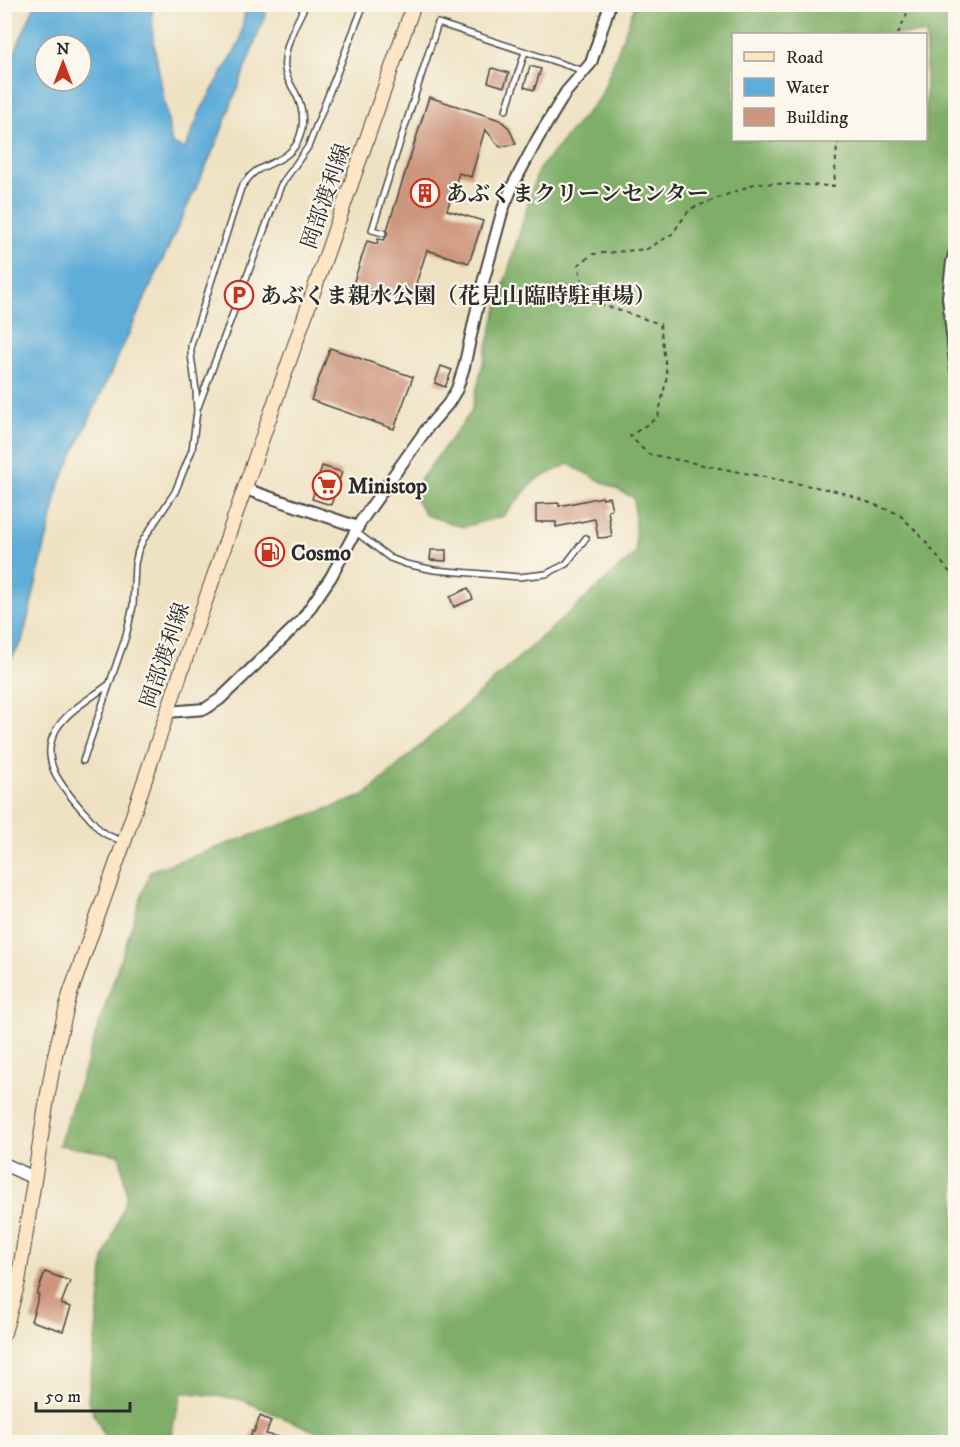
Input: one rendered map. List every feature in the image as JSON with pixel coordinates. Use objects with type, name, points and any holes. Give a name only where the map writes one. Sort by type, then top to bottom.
[{"type":"main road","name":"岡部渡利線","points":[[4,1333],[18,1282],[55,1055],[70,994],[414,4]]},
{"type":"street","points":[[167,712],[205,710],[259,663],[301,621],[331,577],[357,529],[422,436],[448,404],[457,389],[464,367],[482,286],[503,209],[538,138],[566,92],[591,63],[610,4]]},
{"type":"street","points":[[956,247],[948,297],[956,372]]},
{"type":"street","points":[[245,489],[357,529]]},
{"type":"street","points":[[4,1164],[34,1178]]},
{"type":"lane","points":[[83,761],[126,636],[133,606],[135,564],[138,552],[143,540],[175,492],[192,450],[197,411],[191,345],[241,188],[255,172],[291,153],[298,141],[303,124],[302,107],[288,81],[285,60],[289,44],[306,4]]},
{"type":"lane","points":[[197,411],[281,185],[308,147],[364,4]]},
{"type":"lane","points":[[383,233],[372,230],[438,23],[584,71]]},
{"type":"lane","points":[[506,110],[525,52]]},
{"type":"lane","points":[[357,529],[390,558],[406,564],[434,570],[519,577],[546,574],[566,564],[586,538]]},
{"type":"lane","points":[[110,684],[68,716],[57,728],[51,742],[50,755],[53,772],[69,795],[103,833],[124,842]]},
{"type":"path","points":[[898,33],[911,4]]},
{"type":"path","points":[[839,141],[834,186],[758,183],[690,208],[672,234],[646,249],[593,254],[578,265],[587,300],[660,324],[667,376],[658,417],[630,436],[648,454],[841,492],[899,514],[920,535],[956,580]]},
{"type":"path","points":[[956,620],[952,637],[956,647]]},
{"type":"green space","points":[[635,5],[955,5],[955,1442],[322,1442],[326,1436],[240,1399],[182,1392],[171,1434],[107,1441],[88,1401],[104,1260],[127,1196],[120,1155],[59,1145],[150,871],[364,796],[636,553],[634,498],[568,464],[535,480],[503,516],[463,527],[426,515],[411,492],[471,412],[494,319],[538,170],[601,96]]},
{"type":"water","points":[[35,5],[152,5],[153,39],[172,144],[185,149],[201,110],[240,42],[246,5],[269,5],[217,142],[60,483],[22,642],[5,668],[4,78]]},
{"type":"building","points":[[530,66],[541,69],[534,90],[524,87]]},
{"type":"building","points":[[492,68],[509,73],[504,87],[488,82]]},
{"type":"building","name":"あぶくまクリーンセンター","points":[[429,97],[500,120],[509,128],[516,144],[500,147],[485,129],[471,177],[459,173],[447,210],[483,221],[469,263],[427,250],[410,302],[384,293],[382,300],[371,296],[373,290],[353,284],[367,241],[377,244],[378,239],[384,240],[387,235]]},
{"type":"building","points":[[330,348],[413,377],[394,429],[311,400]]},
{"type":"building","points":[[441,366],[452,370],[445,387],[435,383]]},
{"type":"building","name":"Ministop","points":[[322,466],[342,472],[331,505],[312,499]]},
{"type":"building","points":[[602,497],[603,499],[609,497],[612,509],[608,510],[612,537],[598,538],[595,519],[556,527],[556,522],[536,522],[536,504],[559,503],[559,506]]},
{"type":"building","points":[[431,550],[446,550],[446,561],[430,560]]},
{"type":"building","points":[[468,588],[473,599],[454,607],[450,597]]},
{"type":"building","points":[[45,1272],[70,1281],[61,1304],[71,1307],[63,1331],[31,1321]]},
{"type":"building","points":[[260,1416],[271,1421],[266,1434],[284,1438],[284,1443],[250,1443],[252,1431],[254,1432]]},
{"type":"place","name":"あぶくまクリーンセンター","points":[[425,193]]},
{"type":"place","name":"あぶくま親水公園（花見山臨時駐車場）","points":[[239,295]]},
{"type":"place","name":"Ministop","points":[[327,485]]},
{"type":"place","name":"Cosmo","points":[[270,552]]}]
